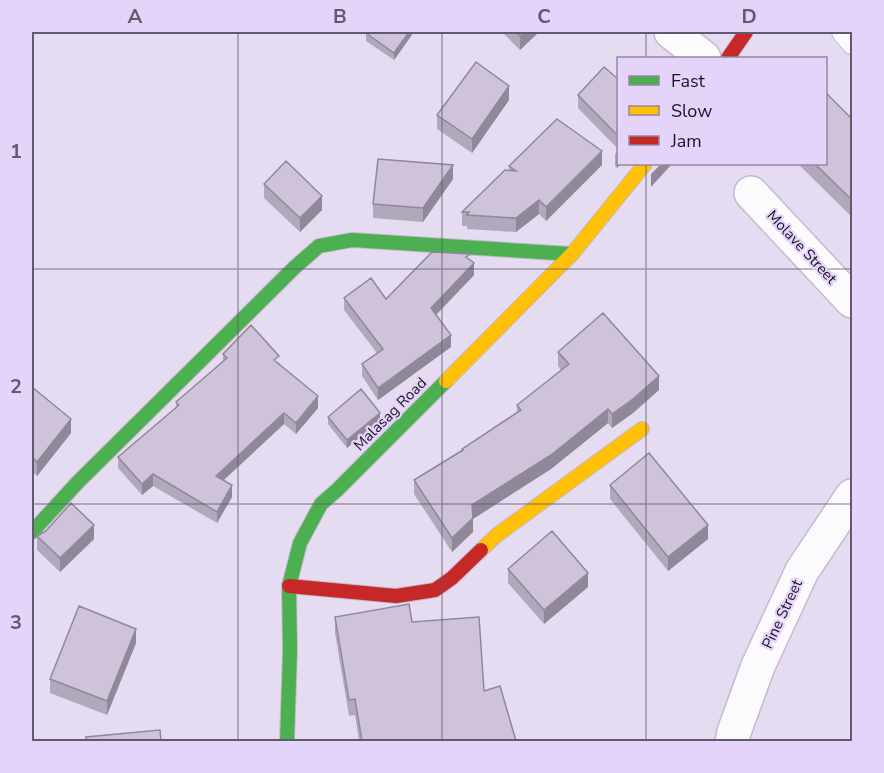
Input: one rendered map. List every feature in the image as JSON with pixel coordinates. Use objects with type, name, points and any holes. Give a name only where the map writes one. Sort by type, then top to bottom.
[{"type":"street","points":[[671,32],[703,57]]},
{"type":"street","points":[[729,57],[746,32]]},
{"type":"street","name":"Malasag Road","points":[[287,741],[290,650],[289,586],[300,543],[321,504],[572,254],[644,165]]},
{"type":"street","name":"Molave Street","points":[[751,193],[852,301]]},
{"type":"street","points":[[32,532],[103,457],[319,246],[352,240],[572,254]]},
{"type":"street","points":[[289,586],[396,596],[435,590],[452,578],[497,535],[642,429]]},
{"type":"street","name":"Pine Street","points":[[732,741],[758,666],[802,572],[852,496]]},
{"type":"lane","points":[[842,32],[852,44]]},
{"type":"building","points":[[367,32],[409,32],[394,53]]},
{"type":"building","points":[[476,62],[509,86],[472,139],[437,115]]},
{"type":"building","points":[[604,67],[617,78],[617,135],[578,95]]},
{"type":"building","points":[[827,94],[852,119],[852,200],[816,165],[827,165]]},
{"type":"building","points":[[557,119],[602,151],[546,207],[539,200],[516,218],[467,215],[469,212],[462,212],[505,170],[516,171],[509,166]]},
{"type":"building","points":[[378,159],[453,165],[423,208],[373,204]]},
{"type":"building","points":[[286,161],[322,196],[300,218],[264,184]]},
{"type":"building","points":[[432,252],[470,254],[466,257],[474,263],[431,308],[451,335],[378,388],[362,364],[383,349],[344,298],[371,278],[386,299]]},
{"type":"building","points":[[603,313],[659,376],[612,414],[608,409],[551,455],[472,505],[473,518],[452,538],[414,480],[521,410],[517,405],[569,364],[558,352]]},
{"type":"building","points":[[251,325],[279,356],[274,360],[318,396],[296,423],[284,413],[216,476],[232,485],[217,512],[153,474],[142,484],[118,457],[179,405],[176,402],[227,358],[223,354]]},
{"type":"building","points":[[32,387],[71,419],[37,462],[32,457]]},
{"type":"building","points":[[361,389],[380,413],[347,440],[328,417]]},
{"type":"building","points":[[649,453],[708,525],[668,557],[610,485]]},
{"type":"building","points":[[71,503],[94,525],[60,558],[37,536],[46,531]]},
{"type":"building","points":[[552,531],[588,573],[544,610],[508,569]]},
{"type":"building","points":[[409,604],[412,622],[479,617],[484,691],[500,686],[516,741],[362,741],[355,699],[349,700],[335,617]]},
{"type":"building","points":[[79,606],[136,629],[107,701],[50,679]]},
{"type":"building","points":[[160,730],[161,741],[86,741],[86,737]]},
{"type":"traffic: fast","points":[[32,532],[78,482],[319,246],[352,240],[572,254]]},
{"type":"traffic: fast","points":[[287,742],[290,650],[289,586],[300,543],[321,504],[446,381]]},
{"type":"traffic: slow","points":[[446,381],[572,254],[644,165]]},
{"type":"traffic: slow","points":[[481,550],[497,535],[642,429]]},
{"type":"traffic: jam","points":[[729,57],[746,32]]},
{"type":"traffic: jam","points":[[289,586],[396,596],[435,590],[452,578],[481,550]]}]
